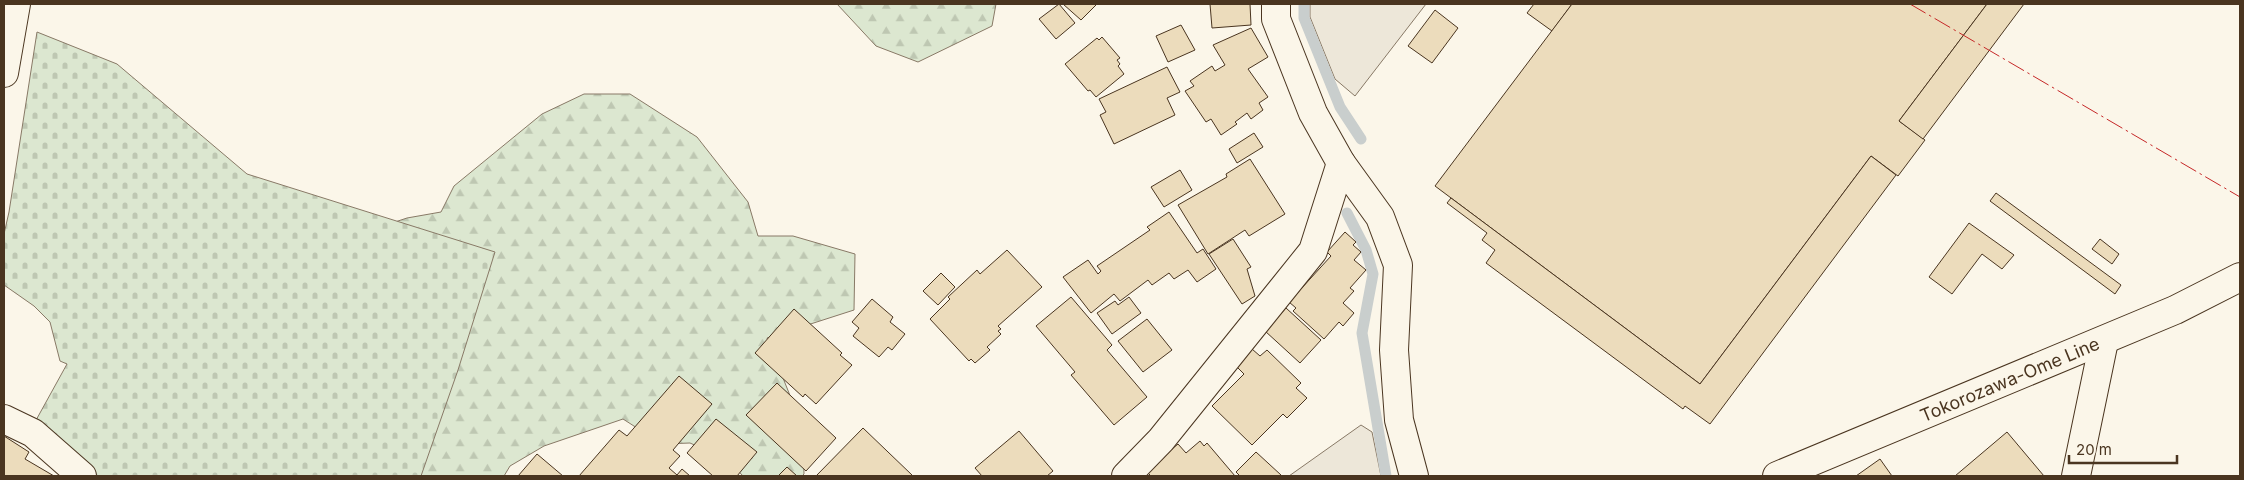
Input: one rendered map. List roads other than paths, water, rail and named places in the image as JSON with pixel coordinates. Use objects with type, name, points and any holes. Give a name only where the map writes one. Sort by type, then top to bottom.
[{"type":"street","points":[[4,73],[16,4]]},
{"type":"street","points":[[1276,4],[1276,19],[1313,113],[1341,163],[1380,217],[1398,265],[1394,350],[1399,420],[1414,476]]},
{"type":"street","points":[[1126,476],[1161,440],[1313,251],[1341,163]]},
{"type":"street","name":"Tokorozawa-Ome Line","points":[[1777,476],[2104,341],[2208,295],[2240,276]]},
{"type":"street","points":[[2076,476],[2104,341]]},
{"type":"street","points":[[4,419],[33,433],[82,476]]},
{"type":"waterway","points":[[1304,4],[1304,18],[1340,107],[1361,139]]},
{"type":"waterway","points":[[1347,213],[1366,250],[1373,274],[1362,333],[1386,476]]}]
